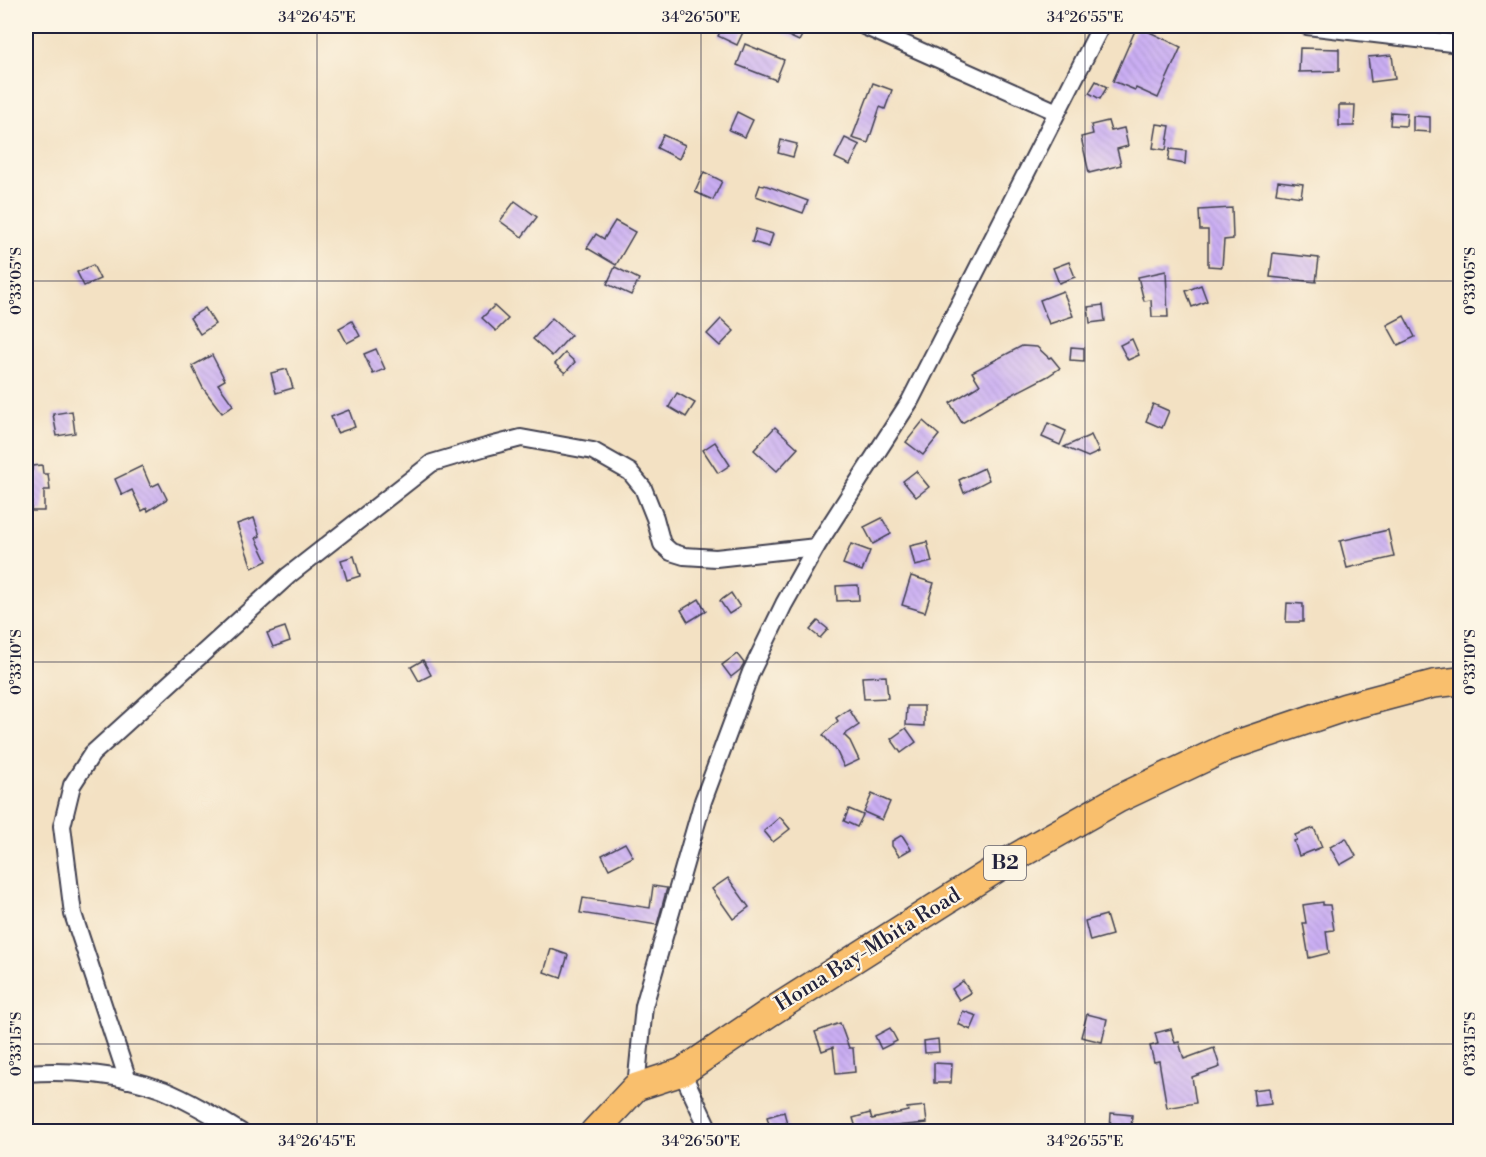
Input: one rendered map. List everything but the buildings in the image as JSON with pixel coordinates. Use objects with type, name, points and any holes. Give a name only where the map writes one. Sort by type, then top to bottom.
[{"type":"highway","name":"Homa Bay-Mbita Road","points":[[594,1131],[636,1087],[682,1072],[769,1013],[987,874],[1118,798],[1228,747],[1346,707],[1432,684],[1461,681]]},
{"type":"street","points":[[864,26],[1057,112]]},
{"type":"street","points":[[636,1087],[644,1006],[703,801],[751,672],[784,604],[816,547],[910,401],[1101,26]]},
{"type":"street","points":[[1307,26],[1461,44]]},
{"type":"street","points":[[128,1080],[73,914],[62,826],[72,785],[92,754],[289,576],[432,463],[521,438],[593,451],[630,472],[643,488],[663,544],[671,552],[684,556],[716,558],[816,547]]},
{"type":"street","points":[[26,1073],[47,1071],[128,1080],[162,1090],[187,1101],[241,1131]]},
{"type":"street","points":[[682,1072],[710,1131]]}]
